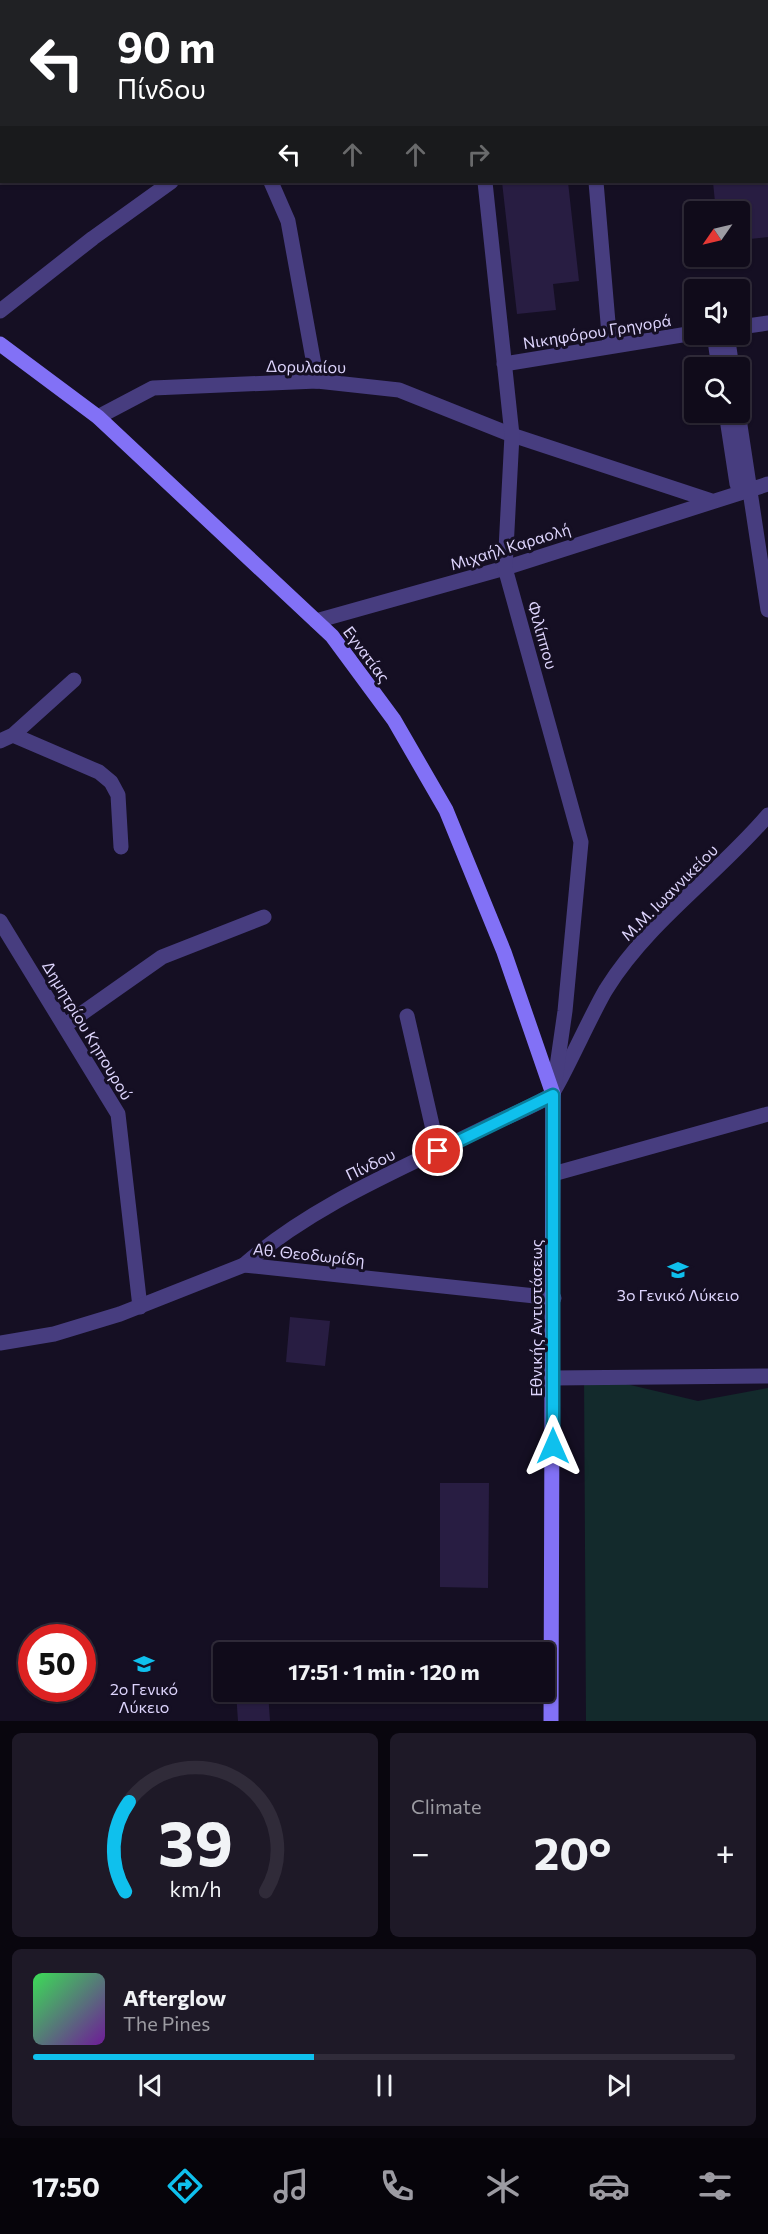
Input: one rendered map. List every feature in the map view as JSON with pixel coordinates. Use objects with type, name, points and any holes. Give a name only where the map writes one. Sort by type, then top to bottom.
[{"type":"main road","name":"Εγνατίας","points":[[0,344],[98,417],[332,636],[394,720],[446,810],[504,951],[553,1095]]},
{"type":"main road","name":"Εθνικής Αντιστάσεως","points":[[551,1721],[553,1095]]},
{"type":"street","points":[[0,311],[93,238],[170,183]]},
{"type":"street","points":[[271,183],[288,221],[317,381]]},
{"type":"street","name":"Φιλίππου","points":[[485,183],[512,435],[505,568],[580,842],[565,1011],[553,1095]]},
{"type":"street","points":[[596,183],[610,346]]},
{"type":"street","points":[[750,326],[768,323]]},
{"type":"street","name":"Νικηφόρου Γρηγορά","points":[[504,364],[684,335]]},
{"type":"street","name":"Δορυλαίου","points":[[98,417],[153,388],[317,381],[399,390],[512,435]]},
{"type":"street","points":[[729,423],[768,610]]},
{"type":"street","points":[[739,423],[744,491]]},
{"type":"street","points":[[512,435],[712,501]]},
{"type":"street","name":"Μιχαήλ Καραολή","points":[[316,621],[505,568],[768,484]]},
{"type":"street","points":[[74,680],[6,738],[99,772],[111,782],[120,803],[121,847]]},
{"type":"street","name":"Μ.Μ. Ιωαννικείου","points":[[553,1095],[590,1015],[626,962],[651,931],[729,858],[768,815]]},
{"type":"street","points":[[64,1026],[162,957],[264,917]]},
{"type":"street","name":"Δημητρίου Κηπουρού","points":[[0,921],[118,1114],[140,1308]]},
{"type":"street","points":[[407,1016],[438,1151]]},
{"type":"street","name":"Πίνδου","points":[[244,1265],[273,1239],[327,1205],[553,1095]]},
{"type":"street","points":[[554,1174],[768,1114]]},
{"type":"street","name":"Αθ. Θεοδωρίδη","points":[[0,1343],[54,1334],[140,1308],[244,1265],[554,1298]]},
{"type":"street","points":[[553,1378],[768,1376]]},
{"type":"green space","points":[[584,1374],[698,1401],[768,1388],[768,1721],[586,1721]]},
{"type":"building","points":[[502,183],[568,183],[579,281],[553,284],[556,310],[517,314]]},
{"type":"building","points":[[713,183],[768,183],[768,237],[750,239],[750,201],[715,201]]},
{"type":"building","points":[[290,1317],[330,1321],[325,1366],[286,1362]]},
{"type":"building","points":[[440,1483],[489,1483],[488,1588],[440,1587]]},
{"type":"building","points":[[237,1702],[269,1702],[270,1721],[238,1721]]},
{"type":"place","name":"3ο Γενικό Λύκειο","points":[[678,1270]]},
{"type":"place","name":"2ο Γενικό Λύκειο","points":[[144,1664]]},
{"type":"route","points":[[438,1151],[553,1095],[553,1446]]}]
